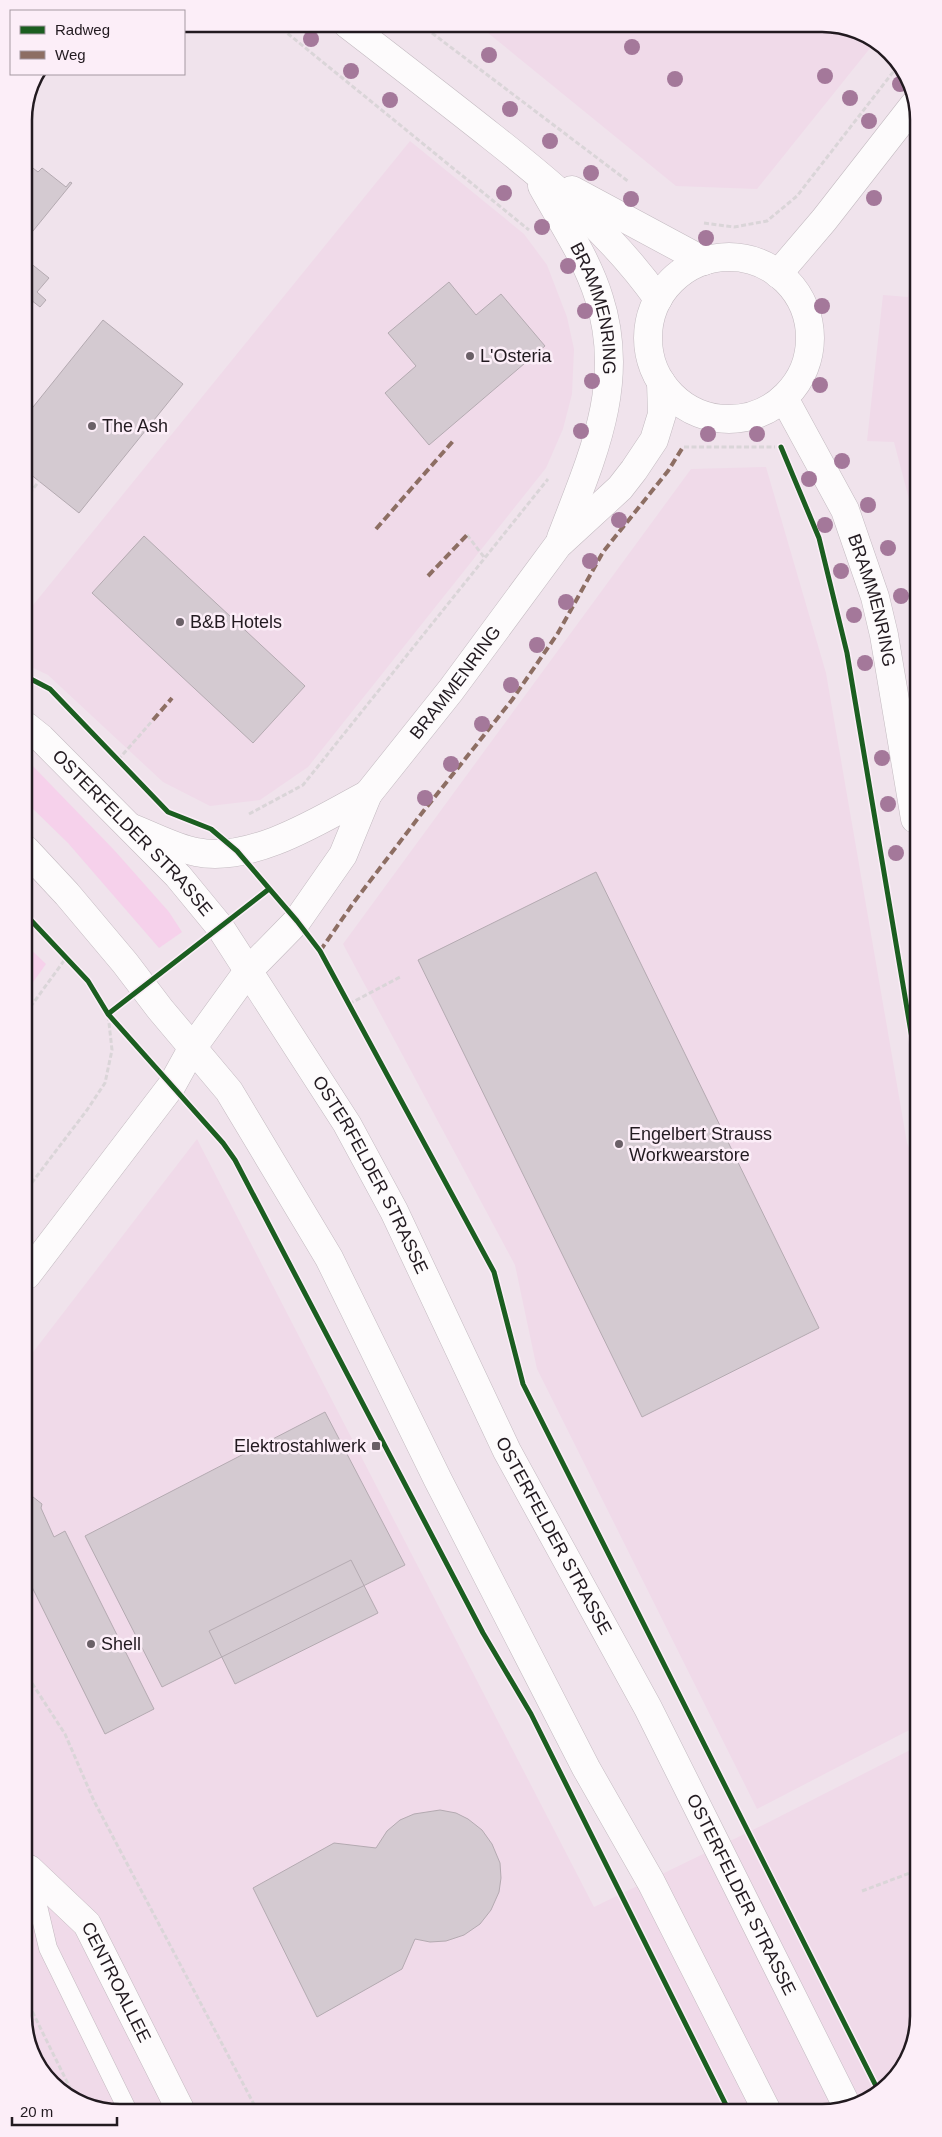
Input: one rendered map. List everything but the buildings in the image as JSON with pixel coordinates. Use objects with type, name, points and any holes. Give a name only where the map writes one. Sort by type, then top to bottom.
[{"type":"street","name":"BRAMMENRING","points":[[358,33],[531,168],[588,218],[633,265],[658,299]]},
{"type":"street","points":[[778,274],[824,220],[909,111]]},
{"type":"street","name":"BRAMMENRING","points":[[531,168],[704,261]]},
{"type":"street","name":"BRAMMENRING","points":[[531,168],[589,272],[599,298],[610,351],[607,402],[600,431],[558,545]]},
{"type":"street","name":"BRAMMENRING","points":[[730,257],[766,266],[778,274],[794,290],[802,303],[808,318],[810,331],[809,350],[803,372],[795,387],[776,404],[757,414],[734,420],[721,419],[685,408],[661,382],[655,371],[649,343],[649,327],[658,299],[665,288],[688,268],[704,261],[730,257]]},
{"type":"street","name":"BRAMMENRING","points":[[248,971],[297,921],[343,855],[368,794],[451,690],[558,545],[620,488],[654,440],[662,414],[661,382]]},
{"type":"street","name":"BRAMMENRING","points":[[784,398],[845,510],[875,597],[884,635],[910,789]]},
{"type":"street","name":"OSTERFELDER STRASSE","points":[[33,731],[132,828],[178,876],[202,905],[220,928],[347,1124],[394,1211],[506,1451],[648,1708],[845,2101]]},
{"type":"street","name":"BRAMMENRING","points":[[132,828],[196,852],[214,854],[253,850],[303,828],[368,794]]},
{"type":"street","points":[[33,857],[73,902],[228,1091],[329,1258],[438,1480],[560,1718],[586,1768],[651,1882],[763,2104]]},
{"type":"street","points":[[32,1268],[172,1085],[193,1047],[248,971]]},
{"type":"street","name":"CENTROALLEE","points":[[32,1873],[87,1924],[178,2104]]},
{"type":"lane","points":[[32,1883],[48,1948],[125,2104]]},
{"type":"path","points":[[287,33],[529,230],[535,238]]},
{"type":"path","points":[[432,33],[635,186]]},
{"type":"path","points":[[702,223],[734,227],[767,221],[797,196],[894,70]]},
{"type":"path","points":[[242,817],[303,785],[553,473]]},
{"type":"path","points":[[33,489],[39,481]]},
{"type":"path","points":[[467,536],[484,557]]},
{"type":"path","points":[[118,760],[153,720]]},
{"type":"path","points":[[33,1004],[66,958]]},
{"type":"path","points":[[349,1004],[402,976]]},
{"type":"path","points":[[32,1182],[105,1083],[112,1050],[108,1014]]},
{"type":"path","points":[[32,1683],[65,1734],[94,1801],[254,2104]]},
{"type":"path","points":[[862,1891],[910,1873]]},
{"type":"path","points":[[32,2011],[70,2089]]},
{"type":"shaded area","points":[[488,33],[828,33],[844,35],[871,48],[757,189],[676,186]]},
{"type":"shaded area","points":[[410,141],[524,234],[547,265],[567,317],[574,349],[572,394],[563,429],[546,468],[308,767],[260,800],[210,806],[163,782],[48,675],[33,668],[33,605]]},
{"type":"shaded area","points":[[910,277],[910,503],[894,442],[867,441],[883,295],[908,297]]},
{"type":"shaded area","points":[[766,467],[826,673],[907,1143],[910,1150],[910,1730],[757,1809],[537,1369],[515,1265],[343,944],[691,469]]},
{"type":"shaded area","points":[[33,766],[115,851],[169,912],[182,932],[159,948],[68,843],[33,808]]},
{"type":"shaded area","points":[[33,951],[46,964],[33,983]]},
{"type":"shaded area","points":[[197,1139],[594,1907],[769,1822],[910,1750],[910,2017],[907,2039],[895,2066],[871,2090],[850,2100],[833,2104],[114,2104],[98,2102],[87,2098],[62,2083],[47,2066],[37,2045],[32,2017],[32,1353]]},
{"type":"marked path","points":[[376,529],[454,440]]},
{"type":"marked path","points":[[320,951],[354,902],[422,813],[512,700],[558,633],[603,552],[668,471],[683,447]]},
{"type":"marked path","points":[[428,576],[467,535]]},
{"type":"marked path","points":[[153,720],[172,698]]},
{"type":"cycle path","points":[[781,447],[819,538],[847,653],[910,1026]]},
{"type":"cycle path","points":[[33,680],[50,689],[168,812],[211,829],[237,851],[320,951],[494,1272],[523,1384],[876,2085]]},
{"type":"cycle path","points":[[108,1014],[269,889]]},
{"type":"cycle path","points":[[33,922],[88,981],[108,1014],[223,1143],[235,1160],[483,1633],[531,1714],[726,2104]]},
{"type":"place","name":"L'Osteria","points":[[470,356]]},
{"type":"place","name":"The Ash","points":[[92,426]]},
{"type":"place","name":"B&B Hotels","points":[[180,622]]},
{"type":"place","name":"Engelbert Strauss Workwearstore","points":[[619,1144]]},
{"type":"place","name":"Elektrostahlwerk","points":[[376,1446]]},
{"type":"place","name":"Shell","points":[[91,1644]]}]
